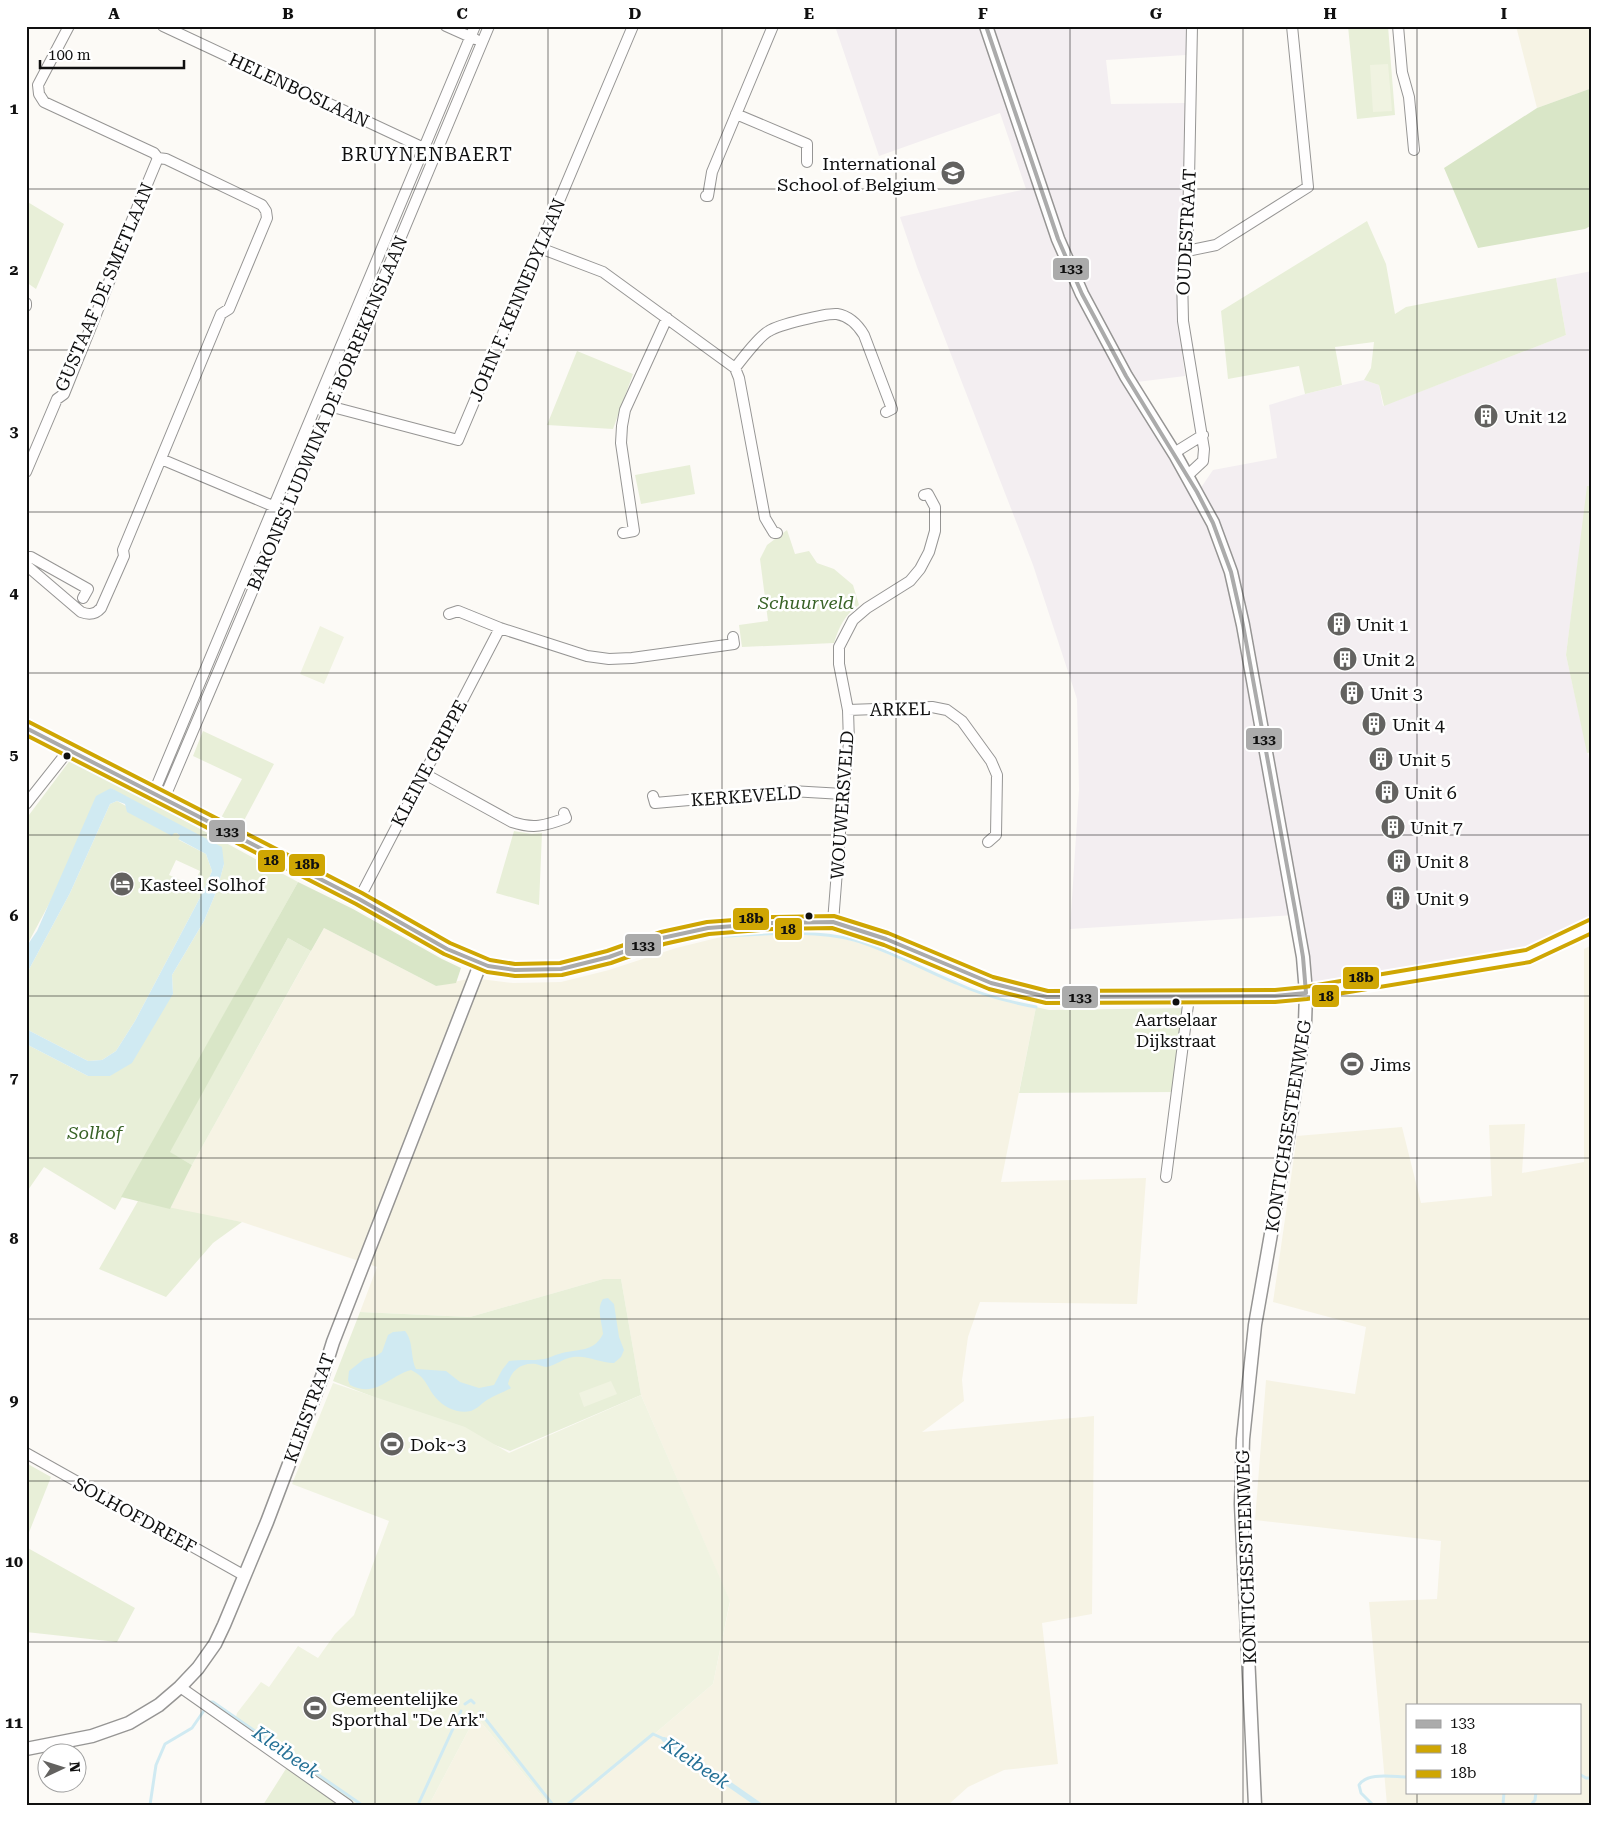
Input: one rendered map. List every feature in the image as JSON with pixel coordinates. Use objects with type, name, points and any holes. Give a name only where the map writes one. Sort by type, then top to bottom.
[{"type":"street","points":[[26,565],[87,615],[96,613],[106,602],[124,556],[123,550],[221,314],[229,309],[267,218],[266,211],[262,205],[166,159],[158,158],[154,153],[44,102],[39,94],[38,85],[69,26]]},
{"type":"street","name":"HELENBOSLAAN","points":[[162,26],[435,154]]},
{"type":"street","points":[[446,26],[482,43]]},
{"type":"street","name":"BARONES LUDWINA DE BORREKENSLAAN","points":[[160,797],[157,785],[475,26]]},
{"type":"street","name":"BARONES LUDWINA DE BORREKENSLAAN","points":[[160,797],[286,512],[488,26]]},
{"type":"street","name":"JOHN F. KENNEDYLAAN","points":[[316,402],[458,440],[633,26]]},
{"type":"street","points":[[706,196],[708,196],[712,172],[773,26]]},
{"type":"street","name":"KONTICHSESTEENWEG","points":[[986,26],[1058,239],[1082,294],[1126,376],[1188,475],[1216,532],[1231,572],[1243,625],[1303,958],[1306,993],[1305,1023],[1255,1325],[1243,1439],[1241,1504],[1255,1805]]},
{"type":"street","name":"OUDESTRAAT","points":[[1188,475],[1203,460],[1204,449],[1183,321],[1182,274],[1187,252],[1192,26]]},
{"type":"street","points":[[1187,252],[1216,245],[1308,187],[1292,26]]},
{"type":"street","points":[[1398,26],[1402,72],[1410,100],[1414,150]]},
{"type":"street","points":[[736,114],[808,144],[807,162]]},
{"type":"street","name":"GUSTAAF DE SMETLAAN","points":[[26,472],[57,399],[64,394],[115,267],[114,261],[158,158]]},
{"type":"street","points":[[540,248],[603,272],[735,368],[739,378],[765,518],[774,533],[777,533]]},
{"type":"street","points":[[735,368],[767,331],[785,324],[836,314],[848,318],[859,327],[864,335],[892,409],[886,412]]},
{"type":"street","points":[[623,533],[634,531],[621,443],[624,410],[667,318]]},
{"type":"street","points":[[1174,453],[1203,435]]},
{"type":"street","points":[[161,460],[286,512]]},
{"type":"street","name":"WOUWERSVELD","points":[[833,922],[849,742],[848,710],[839,664],[839,647],[853,620],[867,608],[910,581],[929,552],[935,531],[935,507],[928,494],[924,495]]},
{"type":"street","points":[[26,557],[31,556],[88,589],[83,598]]},
{"type":"street","points":[[449,614],[458,611],[500,628],[587,656],[609,659],[632,658],[734,644],[732,637]]},
{"type":"street","name":"KLEINE GRIPPE","points":[[359,899],[500,628]]},
{"type":"street","name":"ARKEL","points":[[848,710],[932,707],[947,710],[962,721],[992,761],[997,775],[996,835],[988,842]]},
{"type":"street","points":[[26,728],[359,899],[447,949],[488,966],[515,970],[561,969],[609,957],[662,938],[708,928],[773,923],[833,922],[886,939],[991,982],[1047,996],[1275,996],[1306,993],[1528,956],[1592,926]]},
{"type":"street","points":[[26,804],[68,751]]},
{"type":"street","points":[[423,774],[512,822],[525,826],[545,826],[566,818],[564,813]]},
{"type":"street","name":"KERKEVELD","points":[[653,796],[655,803],[791,791],[843,794]]},
{"type":"street","name":"KLEISTRAAT","points":[[26,1749],[111,1730],[129,1723],[148,1712],[180,1687],[198,1668],[215,1644],[274,1504],[323,1374],[327,1357],[481,962]]},
{"type":"street","points":[[1166,1177],[1189,997]]},
{"type":"street","name":"SOLHOFDREEF","points":[[26,1453],[245,1576]]},
{"type":"street","points":[[180,1687],[348,1805]]},
{"type":"shaded area","points":[[835,26],[1186,26],[1186,55],[1106,60],[1111,104],[1185,103],[1182,251],[1176,274],[1178,321],[1185,376],[1137,382],[1198,492],[1213,470],[1277,458],[1269,405],[1364,380],[1379,385],[1383,406],[1566,335],[1556,278],[1592,271],[1592,486],[1588,486],[1566,655],[1592,773],[1592,918],[1528,956],[1306,993],[1296,915],[1070,929],[1079,790],[1077,699],[1033,565],[917,267],[900,217],[1026,189],[1000,113],[879,156]]},
{"type":"shaded area","points":[[1516,26],[1592,26],[1592,88],[1537,108]]},
{"type":"shaded area","points":[[324,928],[436,986],[472,978],[513,983],[561,982],[609,970],[676,948],[725,936],[827,935],[865,944],[958,984],[1003,1000],[1036,1007],[1001,1182],[1146,1178],[1137,1304],[980,1302],[968,1337],[962,1380],[964,1401],[922,1432],[1094,1416],[1092,1614],[1042,1623],[1058,1764],[1004,1770],[968,1787],[948,1805],[571,1805],[713,1684],[730,1602],[641,1395],[621,1279],[603,1279],[470,1317],[360,1312],[377,1267],[242,1222],[170,1209],[192,1165]]},
{"type":"shaded area","points":[[1592,945],[1592,1805],[1387,1805],[1369,1602],[1437,1599],[1441,1541],[1255,1520],[1266,1380],[1355,1394],[1366,1327],[1273,1302],[1297,1136],[1402,1127],[1421,1203],[1492,1196],[1489,1125],[1525,1124],[1522,1173],[1584,1162],[1584,949]]},
{"type":"shaded area","points":[[476,1716],[549,1805],[429,1805]]},
{"type":"green space","points":[[1348,26],[1388,26],[1395,115],[1357,119]]},
{"type":"green space","points":[[1388,64],[1392,111],[1373,112],[1370,65]]},
{"type":"green space","points":[[1592,88],[1592,225],[1585,229],[1478,248],[1444,168],[1537,108]]},
{"type":"green space","points":[[26,201],[64,224],[36,289],[26,282]]},
{"type":"green space","points":[[1367,221],[1386,264],[1395,314],[1406,307],[1556,278],[1566,335],[1384,406],[1379,385],[1364,380],[1371,368],[1374,342],[1335,347],[1342,385],[1305,394],[1299,366],[1228,379],[1221,311]]},
{"type":"green space","points":[[577,351],[633,374],[613,429],[547,425]]},
{"type":"green space","points":[[690,465],[695,494],[641,504],[635,475]]},
{"type":"green space","points":[[1587,486],[1592,486],[1592,752],[1587,753],[1566,655]]},
{"type":"green space","name":"Schuurveld","points":[[787,530],[795,554],[809,551],[817,563],[834,569],[853,585],[859,605],[843,621],[834,643],[742,647],[739,625],[768,621],[760,559],[767,545]]},
{"type":"green space","points":[[320,626],[344,637],[324,684],[300,674]]},
{"type":"green space","points":[[203,731],[274,764],[240,828],[221,818],[242,779],[193,756]]},
{"type":"green space","name":"Solhof","points":[[71,759],[298,882],[115,1210],[44,1167],[26,1193],[26,1044],[88,1076],[110,1076],[173,994],[172,975],[204,921],[217,890],[224,864],[111,788],[26,947],[26,819]]},
{"type":"green space","points":[[117,801],[177,833],[180,836],[179,840],[206,854],[212,871],[203,892],[135,1021],[116,1051],[102,1060],[88,1061],[26,1029],[26,975],[70,893],[110,804]],"holes":[[[176,860],[200,871],[193,886],[169,875]]]},
{"type":"green space","points":[[514,831],[532,834],[542,833],[539,905],[496,893]]},
{"type":"green space","points":[[298,882],[353,909],[461,968],[456,983],[436,986],[324,928],[311,951],[288,938],[170,1152],[192,1165],[170,1209],[121,1197]]},
{"type":"green space","points":[[288,938],[311,951],[192,1165],[169,1152]]},
{"type":"green space","points":[[1036,1007],[1049,1010],[1188,1008],[1177,1092],[1019,1093]]},
{"type":"green space","points":[[138,1201],[242,1222],[213,1243],[166,1297],[99,1269]]},
{"type":"green space","points":[[603,1279],[621,1279],[641,1395],[510,1451],[333,1381],[360,1312],[470,1317]]},
{"type":"green space","points":[[611,1381],[617,1394],[584,1407],[579,1393]]},
{"type":"green space","points":[[333,1383],[465,1427],[509,1453],[641,1395],[730,1601],[713,1684],[571,1805],[549,1805],[476,1716],[429,1805],[348,1805],[234,1724],[237,1713],[261,1682],[269,1687],[298,1646],[318,1658],[335,1634],[354,1615],[389,1521],[292,1484]]},
{"type":"green space","points":[[26,1463],[51,1477],[26,1540]]},
{"type":"green space","points":[[26,1547],[135,1608],[117,1642],[26,1632]]},
{"type":"green space","points":[[289,1764],[348,1805],[263,1805]]},
{"type":"water","points":[[111,788],[222,847],[224,864],[217,890],[204,921],[172,975],[173,994],[132,1063],[110,1076],[88,1076],[26,1044],[26,1029],[88,1061],[102,1060],[116,1051],[135,1021],[203,892],[212,871],[206,854],[178,839],[180,836],[177,833],[174,833],[172,836],[127,812],[125,804],[117,801],[110,804],[70,893],[26,975],[26,947],[37,931],[96,796]]},
{"type":"water","points":[[608,1298],[614,1304],[619,1337],[624,1350],[621,1357],[614,1363],[573,1357],[547,1367],[526,1364],[514,1371],[509,1379],[508,1384],[511,1388],[490,1398],[471,1411],[457,1411],[443,1405],[423,1379],[411,1370],[375,1388],[359,1388],[350,1385],[348,1380],[349,1371],[364,1359],[376,1356],[382,1352],[388,1335],[393,1332],[405,1331],[410,1340],[416,1369],[446,1371],[460,1382],[479,1388],[494,1385],[509,1361],[544,1359],[565,1352],[589,1348],[594,1345],[603,1334],[600,1307],[603,1299]]},
{"type":"water","points":[[664,1737],[764,1805],[754,1805],[662,1741],[661,1738]]},
{"type":"waterway","points":[[725,936],[806,933],[854,940],[893,954],[975,991],[1036,1007]]},
{"type":"waterway","name":"Kleibeek","points":[[465,1704],[471,1700],[474,1703]]},
{"type":"waterway","name":"Kleibeek","points":[[210,1702],[213,1702],[362,1805]]},
{"type":"waterway","name":"Kleibeek","points":[[150,1805],[156,1765],[165,1744],[192,1728],[205,1709]]},
{"type":"waterway","name":"Kleibeek","points":[[418,1805],[461,1711]]},
{"type":"waterway","name":"Kleibeek","points":[[480,1712],[553,1805]]},
{"type":"waterway","name":"Kleibeek","points":[[567,1805],[653,1734],[664,1739]]},
{"type":"waterway","points":[[1580,1775],[1586,1778],[1592,1778]]},
{"type":"waterway","points":[[1373,1805],[1361,1793],[1359,1785],[1363,1781],[1368,1778],[1381,1776],[1406,1777]]},
{"type":"waterway","points":[[1503,1805],[1504,1794]]},
{"type":"waterway","points":[[1531,1805],[1535,1800],[1536,1794]]},
{"type":"transit line","name":"133","points":[[986,26],[1058,239],[1082,294],[1126,376],[1197,492],[1213,523],[1231,572],[1243,625],[1296,915],[1303,957],[1306,993]]},
{"type":"transit line","name":"18b","points":[[29,722],[362,893],[450,943],[490,960],[515,964],[560,963],[607,951],[661,932],[707,922],[773,917],[834,916],[888,933],[993,977],[1048,991],[1275,990],[1305,987],[1526,950],[1589,920]]},
{"type":"transit line","name":"133","points":[[26,728],[359,899],[447,949],[488,966],[515,970],[561,969],[609,957],[662,938],[708,928],[773,923],[833,922],[886,939],[991,983],[1047,997],[1275,996],[1306,993]]},
{"type":"transit line","name":"18","points":[[26,735],[356,904],[444,954],[487,972],[515,976],[562,975],[611,963],[664,944],[709,934],[773,929],[832,928],[884,945],[989,989],[1046,1003],[1275,1002],[1307,999],[1530,962],[1592,933]]},
{"type":"place","name":"International School of Belgium","points":[[953,173]]},
{"type":"place","name":"Unit 12","points":[[1486,416]]},
{"type":"place","name":"Unit 1","points":[[1339,624]]},
{"type":"place","name":"Unit 2","points":[[1345,659]]},
{"type":"place","name":"Unit 3","points":[[1352,693]]},
{"type":"place","name":"Unit 4","points":[[1374,724]]},
{"type":"place","name":"Unit 5","points":[[1381,759]]},
{"type":"place","name":"Unit 6","points":[[1387,792]]},
{"type":"place","name":"Unit 7","points":[[1393,827]]},
{"type":"place","name":"Unit 8","points":[[1399,861]]},
{"type":"place","name":"Kasteel Solhof","points":[[122,884]]},
{"type":"place","name":"Unit 9","points":[[1398,898]]},
{"type":"place","name":"Aartselaar Dijkstraat","points":[[1176,1002]]},
{"type":"place","name":"Jims","points":[[1352,1064]]},
{"type":"place","name":"Dok~3","points":[[392,1444]]},
{"type":"place","name":"Gemeentelijke Sporthal \"De Ark\"","points":[[315,1708]]},
{"type":"district","name":"BRUYNENBAERT","points":[[427,154]]}]
